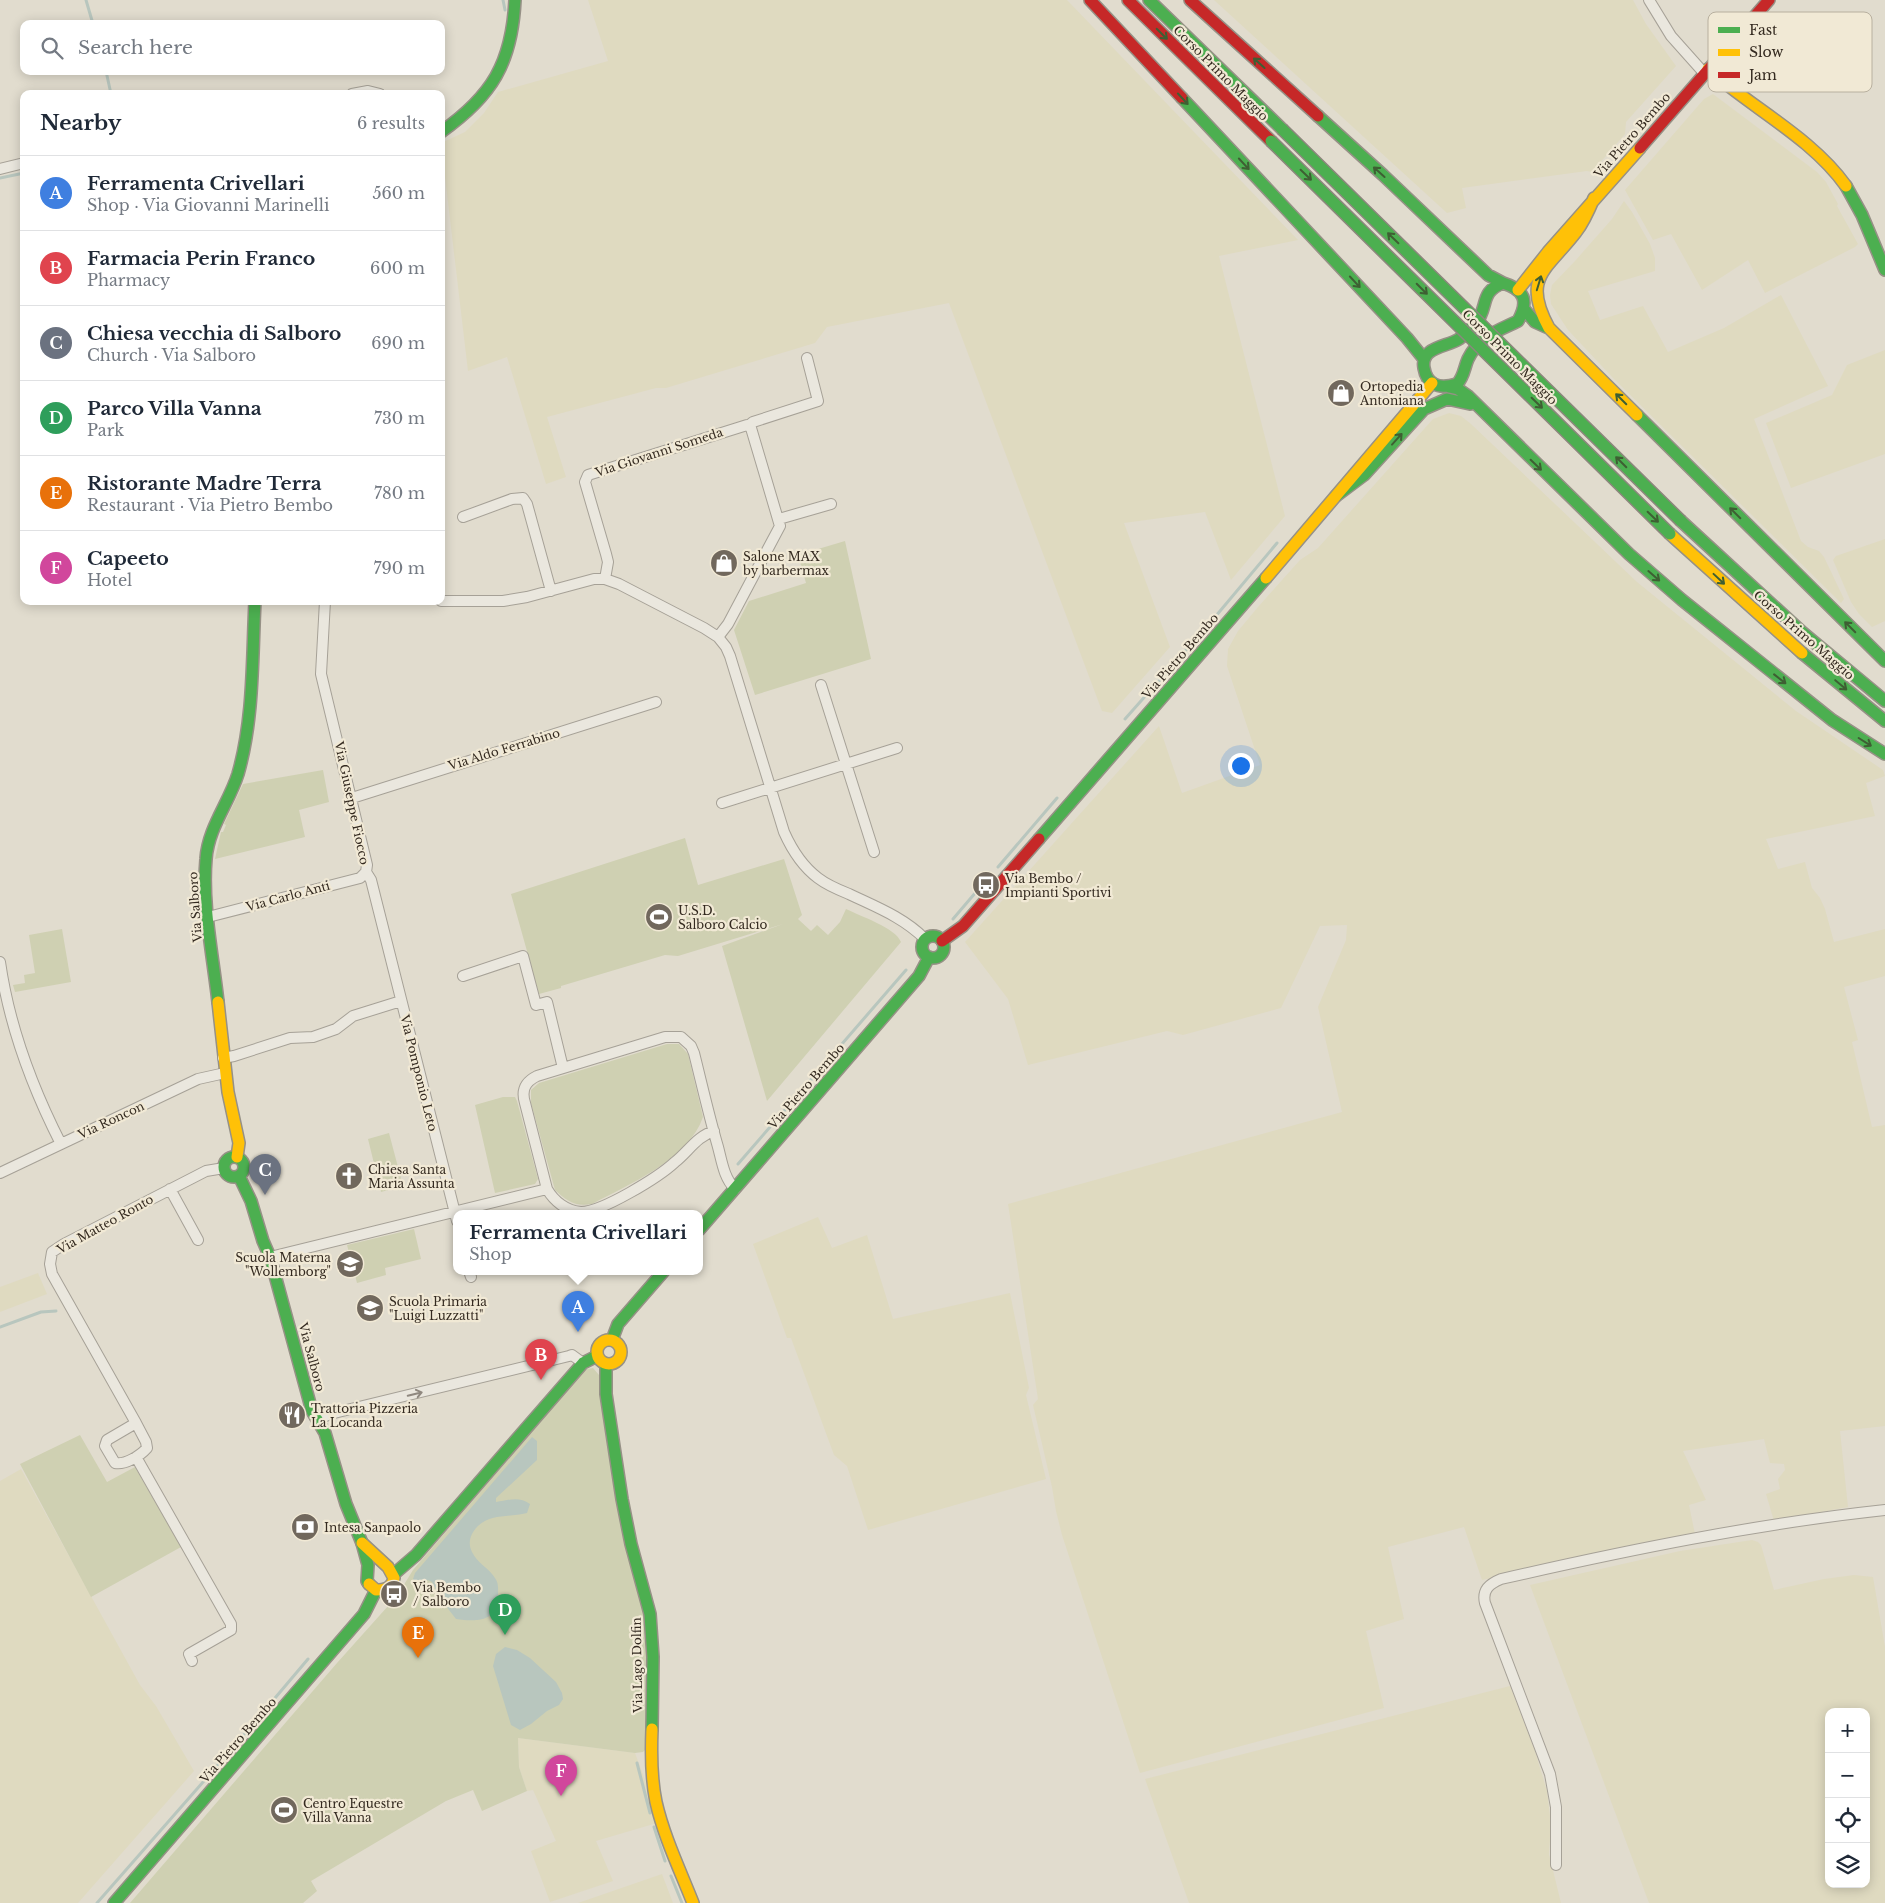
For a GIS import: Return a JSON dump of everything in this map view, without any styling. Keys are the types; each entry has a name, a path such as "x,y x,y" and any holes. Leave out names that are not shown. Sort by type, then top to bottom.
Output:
{"main road":[{"path":"445,129 474,107 497,77 504,64 512,37 516,14 515,0"},
{"path":"1090,0 1407,338 1424,359 1424,372 1432,383 1436,386 1457,388 1469,396 1476,406 1629,554 1682,600 1832,720 1885,754"},
{"name":"Corso Primo Maggio","path":"1128,0 1670,534 1794,646 1885,721"},
{"name":"Corso Primo Maggio","path":"1149,0 1681,521 1803,632 1885,700"},
{"path":"1190,0 1382,174 1488,274 1518,290 1524,297 1524,309 1518,321 1492,332 1472,353 1463,377 1458,383 1449,386"},
{"name":"Via Pietro Bembo","path":"1758,12 1769,0"},
{"name":"Via Pietro Bembo","path":"1518,290 1594,198 1708,69"},
{"path":"1734,92 1811,148 1830,166 1848,190 1885,270"},
{"path":"1594,198 1578,231 1549,263 1540,277 1536,295 1538,309 1549,328 1885,662"},
{"path":"1424,359 1434,347 1454,343 1461,338 1478,320 1487,293 1496,285 1503,283"},
{"path":"1524,309 1535,322 1549,328"},
{"name":"Via Pietro Bembo","path":"703,1225 919,976 929,957 933,958 940,955 944,948 942,941 963,926 1432,383"},
{"path":"1336,496 1364,475 1424,409 1447,399 1463,401 1476,406"},
{"name":"Via Salboro","path":"255,605 248,732 237,776 212,830 206,857 205,886 223,1058 239,1143 237,1157 242,1160 245,1166 244,1172 240,1176 252,1201 263,1241 270,1256 310,1405 325,1433 346,1504 362,1543 368,1572"},
{"path":"929,957 921,946 924,939 934,936 942,941"},
{"path":"237,1157 227,1159 224,1168 230,1176 240,1176"},
{"path":"612,1340 618,1324 661,1275"},
{"path":"394,1574 416,1555 583,1364 602,1360 617,1362 621,1355 619,1344 612,1340 601,1342 597,1348 602,1360"},
{"name":"Via Lago Dolfin","path":"602,1360 620,1490 650,1614 652,1639 651,1741 654,1790 660,1816 693,1903"},
{"name":"Via Salboro","path":"362,1543 386,1565"},
{"path":"376,1564 386,1565 391,1568 394,1574 390,1588 385,1590 372,1588 368,1581 368,1572 376,1564"},
{"name":"Via Pietro Bembo","path":"114,1903 364,1614 376,1590"}],"street":[{"path":"1649,0 1671,36 1706,71"},
{"path":"0,169 20,164"},
{"name":"Via Giovanni Someda","path":"605,579 608,562 585,482 588,475 743,425 748,426 752,422 818,401 807,358"},
{"path":"718,637 728,624 780,526 752,430 748,426"},
{"path":"463,517 512,499 523,498 527,504 551,591"},
{"path":"779,519 831,504"},
{"path":"445,600 503,600 551,591 594,579 605,579 628,588 718,637 730,656 784,832 791,848 804,865 819,879 902,920 924,939"},
{"name":"Via Giuseppe Fiocco","path":"325,605 321,674 352,798 367,865 366,872 371,880 401,1001"},
{"path":"822,685 874,852"},
{"name":"Via Aldo Ferrabino","path":"352,798 656,702"},
{"path":"722,803 897,748"},
{"name":"Via Carlo Anti","path":"208,917 360,878 366,872"},
{"path":"463,976 523,956 536,1005 547,1002 563,1068"},
{"path":"0,962 4,992 12,1020 42,1108 61,1144"},
{"name":"Via Pomponio Leto","path":"223,1058 290,1038 314,1037 336,1029 352,1016 401,1001 454,1210"},
{"path":"569,1210 551,1197 547,1189 524,1103 523,1091 530,1080 665,1037 681,1037 691,1046 726,1176 735,1189"},
{"name":"Via Roncon","path":"0,1173 198,1078 225,1073"},
{"path":"593,1210 649,1181 671,1166 702,1136 714,1131"},
{"name":"Via Matteo Ronto","path":"136,1457 147,1448 146,1442 52,1274 50,1264 52,1252 206,1171 224,1168"},
{"path":"170,1189 198,1240"},
{"path":"458,1210 547,1189"},
{"path":"270,1256 453,1211"},
{"path":"317,1420 330,1414 568,1356 572,1356 583,1364"},
{"path":"136,1422 108,1440 105,1446 115,1463 121,1464 136,1457 231,1624 231,1630 189,1654 192,1660"},
{"path":"1556,1865 1556,1807 1550,1774 1485,1604 1484,1596 1488,1586 1501,1579 1605,1555 1825,1516 1885,1510"}],"shaded area":[{"path":"588,0 1067,0 1298,240 1219,256 1285,516 1231,580 1205,512 1124,523 1170,647 1112,713 1102,711 949,303 827,327 815,343 666,388 656,388 547,417 566,477 546,484 507,357 468,371 445,177 445,141 465,132 484,113 498,92 608,61"},
{"path":"1214,0 1633,0 1646,24 1676,66 1626,122 1625,134 1592,172 1587,171 1462,188 1466,208 1447,213"},
{"path":"1713,94 1817,172 1826,182 1838,204 1837,206 1858,244 1855,247 1765,293 1748,260 1702,290 1671,234 1653,240 1625,190 1704,99"},
{"path":"1624,201 1650,244 1655,258 1655,271 1588,291 1600,320 1643,306 1668,352 1724,328 1781,295 1828,386 1754,419 1801,541 1808,547 1819,551 1824,557 1844,599 1841,603 1613,378 1568,330 1551,304 1552,285 1612,219"},
{"path":"1885,350 1885,454 1791,488 1766,423 1832,395 1847,365"},
{"path":"1449,413 1461,416 1471,424 1637,582 1796,711 1883,770 1885,776 1866,783 1875,816 1766,839 1778,869 1805,862 1812,888 1820,898 1825,909 1834,942 1885,929 1885,976 1844,987 1858,1040 1852,1042 1872,1127 1885,1125 1885,1426 1840,1431 1848,1507 1774,1521 1766,1494 1780,1489 1778,1479 1785,1470 1784,1464 1770,1463 1764,1439 1683,1451 1706,1500 1689,1505 1695,1534 1482,1580 1464,1527 1388,1547 1404,1619 1366,1631 1384,1708 1140,1773 1062,1535 1056,1511 1033,1405 1038,1399 1008,1204 1342,1112 1318,1007 1346,940 1347,925 1320,926 1281,1008 1183,1035 1167,1031 1028,1065 1008,999 965,942 1159,726 1182,793 1260,765 1227,666 1228,649 1238,631 1300,560 1318,548 1433,419"},
{"path":"1885,539 1885,621 1872,627 1859,614 1851,602 1833,560 1836,556"},
{"path":"818,1217 832,1248 867,1235 893,1319 1010,1293 1029,1388 1026,1395 1046,1479 868,1530 847,1466 834,1455 791,1338 787,1338 753,1244"},
{"path":"38,1273 47,1294 0,1312 0,1287"},
{"path":"532,1437 537,1441 537,1460 496,1498 496,1502 514,1499 522,1500 530,1504 527,1513 489,1519 477,1527 470,1538 470,1548 474,1556 492,1574 497,1582 497,1605 490,1616 478,1620 456,1619 442,1601 432,1582 428,1580 416,1584 413,1579 415,1573"},
{"path":"21,1469 140,1685 156,1706 194,1771 78,1903 0,1903 0,1481"},
{"path":"1752,1540 1761,1545 1774,1590 1824,1579 1854,1575 1873,1577 1885,1647 1885,1903 1649,1903 1530,1585 1680,1551"},
{"path":"505,1647 517,1650 530,1658 556,1682 562,1693 563,1699 559,1705 520,1730 511,1725 493,1666 496,1654"},
{"path":"1510,1686 1534,1748 1547,1791 1551,1824 1549,1854 1561,1903 1189,1903 1145,1779"},
{"path":"518,1738 635,1753 648,1788 657,1823 596,1841 613,1881 550,1902 531,1851 556,1841 533,1790 527,1791 519,1767"},
{"path":"662,1874 673,1903 578,1903"}],"green space":[{"path":"845,541 871,659 755,695 734,630 749,601 806,583 798,555"},
{"path":"323,770 329,802 299,810 305,837 215,859 221,832 223,832 226,825 224,824 243,784"},
{"path":"685,838 698,885 784,859 802,915 798,919 811,931 817,925 828,935 840,922 846,909 885,927 898,937 901,942 767,1101 722,946 783,924 678,956 665,955 539,994 511,894"},
{"path":"62,929 71,982 15,992 13,985 25,983 24,975 35,973 29,935"},
{"path":"667,1044 679,1044 688,1054 703,1117 696,1132 685,1146 671,1158 623,1188 592,1204 581,1205 567,1200 555,1190 531,1103 531,1090 539,1083"},
{"path":"503,1097 515,1097 517,1101 538,1179 535,1184 495,1193 475,1105"},
{"path":"389,1133 403,1186 381,1192 368,1139"},
{"path":"414,1229 421,1259 385,1268 386,1275 357,1283 347,1245"},
{"path":"593,1368 599,1375 646,1614 647,1748 643,1752 635,1753 518,1738 519,1767 527,1791 482,1811 473,1790 446,1801 311,1881 317,1891 303,1903 130,1903 397,1596 413,1570 582,1373 587,1369"},
{"path":"80,1435 107,1482 135,1467 181,1547 91,1597 20,1464"}],"waterway":[{"path":"86,0 92,20"},
{"path":"503,0 505,10"},
{"path":"107,75 110,90"},
{"path":"0,178 20,174"},
{"path":"1210,623 1277,543"},
{"path":"1154,687 1195,640"},
{"path":"1125,719 1148,693"},
{"path":"998,867 1057,798"},
{"path":"953,919 976,892"},
{"path":"738,1164 906,970"},
{"path":"0,1327 41,1312 56,1311"},
{"path":"97,1903 308,1659"},
{"path":"637,1763 650,1813"},
{"path":"654,1827 665,1861"},
{"path":"671,1876 682,1903"}],"traffic: fast":[{"path":"445,129 474,105 496,76 504,60 509,42 515,0"},
{"path":"1149,0 1282,129"},
{"path":"1182,98 1407,338 1424,359"},
{"path":"1318,116 1488,275 1503,283"},
{"path":"1282,129 1681,521"},
{"path":"1271,141 1670,534"},
{"path":"1846,186 1862,215 1885,270"},
{"path":"1503,283 1516,289 1523,297 1523,308 1518,321 1496,331 1472,351 1463,375 1457,384 1443,386 1432,383 1424,370 1426,356 1430,352 1454,342 1466,333 1480,317 1487,295 1495,287 1503,283"},
{"path":"1524,309 1535,322 1546,327"},
{"path":"1449,387 1458,389 1468,396 1629,554 1682,600 1832,720 1885,754"},
{"path":"1336,496 1364,475 1424,409 1447,399 1470,404"},
{"path":"1637,415 1885,661"},
{"path":"1681,521 1803,633 1885,701"},
{"path":"1039,839 1266,578"},
{"path":"218,1002 205,894 206,859 211,837 234,785 243,753 250,710 255,605"},
{"path":"1802,653 1885,721"},
{"path":"933,936 941,939 944,947 941,955 933,958 925,955 922,947 925,939 933,936"},
{"path":"703,1225 919,976 929,957"},
{"path":"230,1157 238,1157 244,1163 244,1167 244,1171 238,1177 230,1177 224,1171 224,1163 230,1157"},
{"path":"239,1176 251,1201 270,1257 312,1411 325,1433 346,1504 362,1543 368,1565 367,1581 369,1584"},
{"path":"612,1340 618,1324 661,1275"},
{"path":"394,1574 416,1555 583,1363 597,1356"},
{"path":"606,1364 606,1394 622,1499 631,1544 650,1614 653,1657 652,1729"},
{"path":"114,1903 364,1614 376,1590"}],"traffic: slow":[{"path":"1737,92 1799,138 1832,169 1846,186"},
{"path":"1518,290 1548,252 1640,148"},
{"path":"1594,198 1579,228 1541,275 1537,297 1549,328 1637,415"},
{"path":"1266,578 1432,383"},
{"path":"1670,534 1802,653"},
{"path":"218,1002 228,1092 239,1143 237,1157"},
{"path":"609,1340 618,1343 621,1352 618,1361 609,1364 600,1361 597,1352 600,1343 609,1340"},
{"path":"362,1543 388,1567 394,1578 390,1586 382,1590 376,1590 369,1584"},
{"path":"652,1729 653,1784 659,1815 693,1903"}],"traffic: jam":[{"path":"1090,0 1182,98"},
{"path":"1128,0 1271,141"},
{"path":"1190,0 1318,116"},
{"path":"1759,12 1769,0"},
{"path":"1640,148 1708,70"},
{"path":"942,941 963,926 1039,839"}],"place":[{"name":"Ortopedia Antoniana","path":"1341,393"},
{"name":"Salone MAX by barbermax","path":"724,563"},
{"name":"Via Bembo / Impianti Sportivi","path":"986,885"},
{"name":"U.S.D. Salboro Calcio","path":"659,917"},
{"name":"Chiesa Santa Maria Assunta","path":"349,1176"},
{"name":"Chiesa vecchia di Salboro","path":"265,1195"},
{"name":"Scuola Materna \"Wollemborg\"","path":"350,1264"},
{"name":"Scuola Primaria \"Luigi Luzzatti\"","path":"370,1308"},
{"name":"Ferramenta Crivellari","path":"578,1332"},
{"name":"Farmacia Perin Franco","path":"541,1380"},
{"name":"Trattoria Pizzeria La Locanda","path":"292,1415"},
{"name":"Intesa Sanpaolo","path":"305,1527"},
{"name":"Via Bembo / Salboro","path":"394,1594"},
{"name":"Parco Villa Vanna","path":"505,1635"},
{"name":"Ristorante Madre Terra","path":"418,1658"},
{"name":"Capeeto","path":"561,1796"},
{"name":"Centro Equestre Villa Vanna","path":"284,1810"}]}
